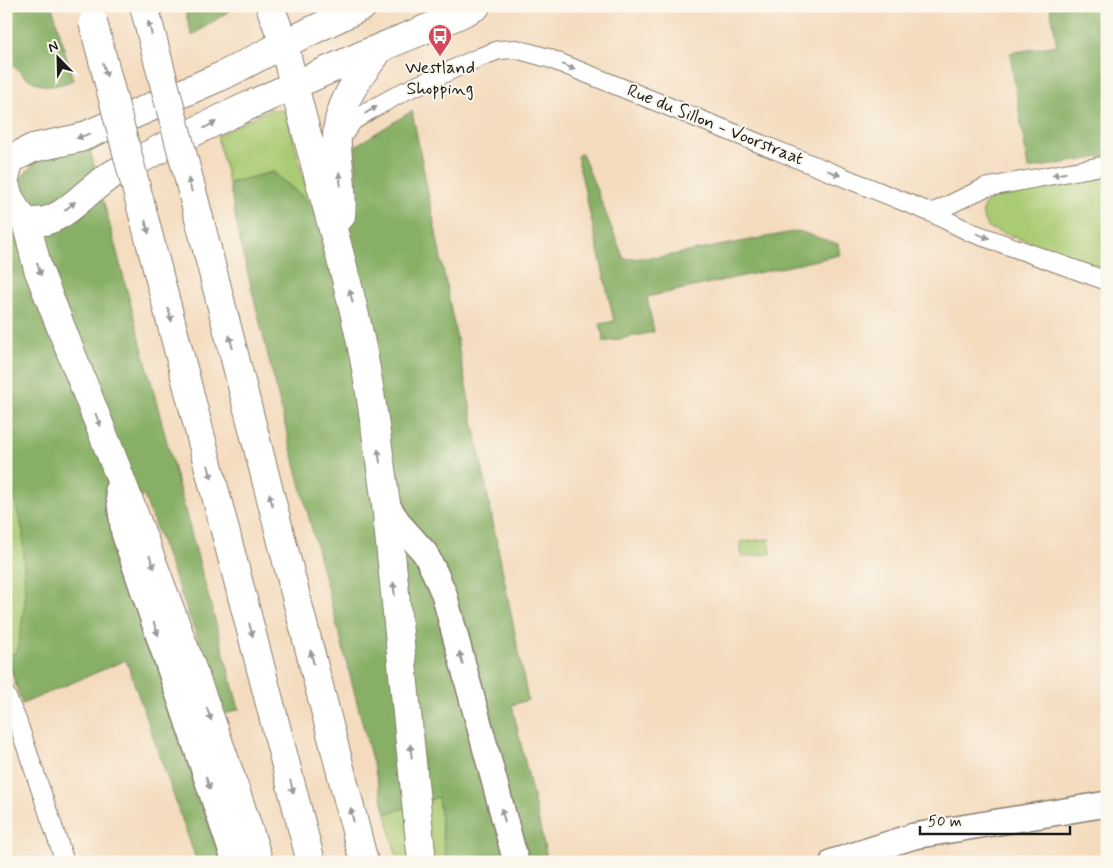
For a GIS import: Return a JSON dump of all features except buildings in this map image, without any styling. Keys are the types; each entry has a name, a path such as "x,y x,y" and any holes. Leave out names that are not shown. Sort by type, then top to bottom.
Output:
{"main road":[{"path":"144,6 364,862"},
{"path":"270,6 284,44 293,85 338,245 357,322 367,375 386,504 422,862"},
{"path":"7,162 33,148 80,138 224,75 364,6"},
{"path":"26,222 44,221 63,213 111,175 293,85 381,47 414,35 476,6"},
{"path":"91,14 311,862"},
{"path":"338,245 342,204 336,143 340,111 352,85 381,47"},
{"path":"6,187 16,210 26,222 38,269 187,652 232,779 258,862"},
{"path":"116,467 124,533 235,862"},
{"path":"386,504 400,524 425,553 444,594 516,862"},
{"path":"833,862 914,836 1107,804"}],"street":[{"name":"Rue du Sillon - Voorstraat","path":"336,143 353,121 390,99 480,57 499,50 516,49 548,58 932,213 970,232 1107,281"},
{"path":"932,213 984,188 1107,166"},
{"path":"6,694 17,720 65,862"}],"green space":[{"path":"6,6 52,6 73,80 52,86 36,83 22,74 6,59"},
{"path":"184,6 236,6 192,36"},
{"path":"1050,6 1107,6 1107,156 1028,169 1010,53 1057,45"},
{"path":"269,109 286,111 310,203 273,172 229,183 217,136"},
{"path":"412,111 528,700 512,705 548,862 446,862 438,797 386,814 287,433 241,246 229,183 273,172 311,204 357,191 355,146"},
{"path":"89,146 239,709 226,714 144,496 106,510 224,862 197,862 126,660 22,704 7,658 18,650 25,602 23,531 6,470 6,195 38,159"},
{"path":"582,153 624,259 661,257 798,231 838,244 840,255 647,297 654,332 604,342 600,324 614,321 577,156"},
{"path":"1107,176 1107,269 989,228 984,220 983,208 992,198"},
{"path":"6,470 23,531 25,602 18,650 7,658"},
{"path":"769,539 771,554 742,557 740,542"},
{"path":"438,797 446,862 398,862 386,814"}],"place":[{"name":"Westland Shopping","path":"440,57"}]}
